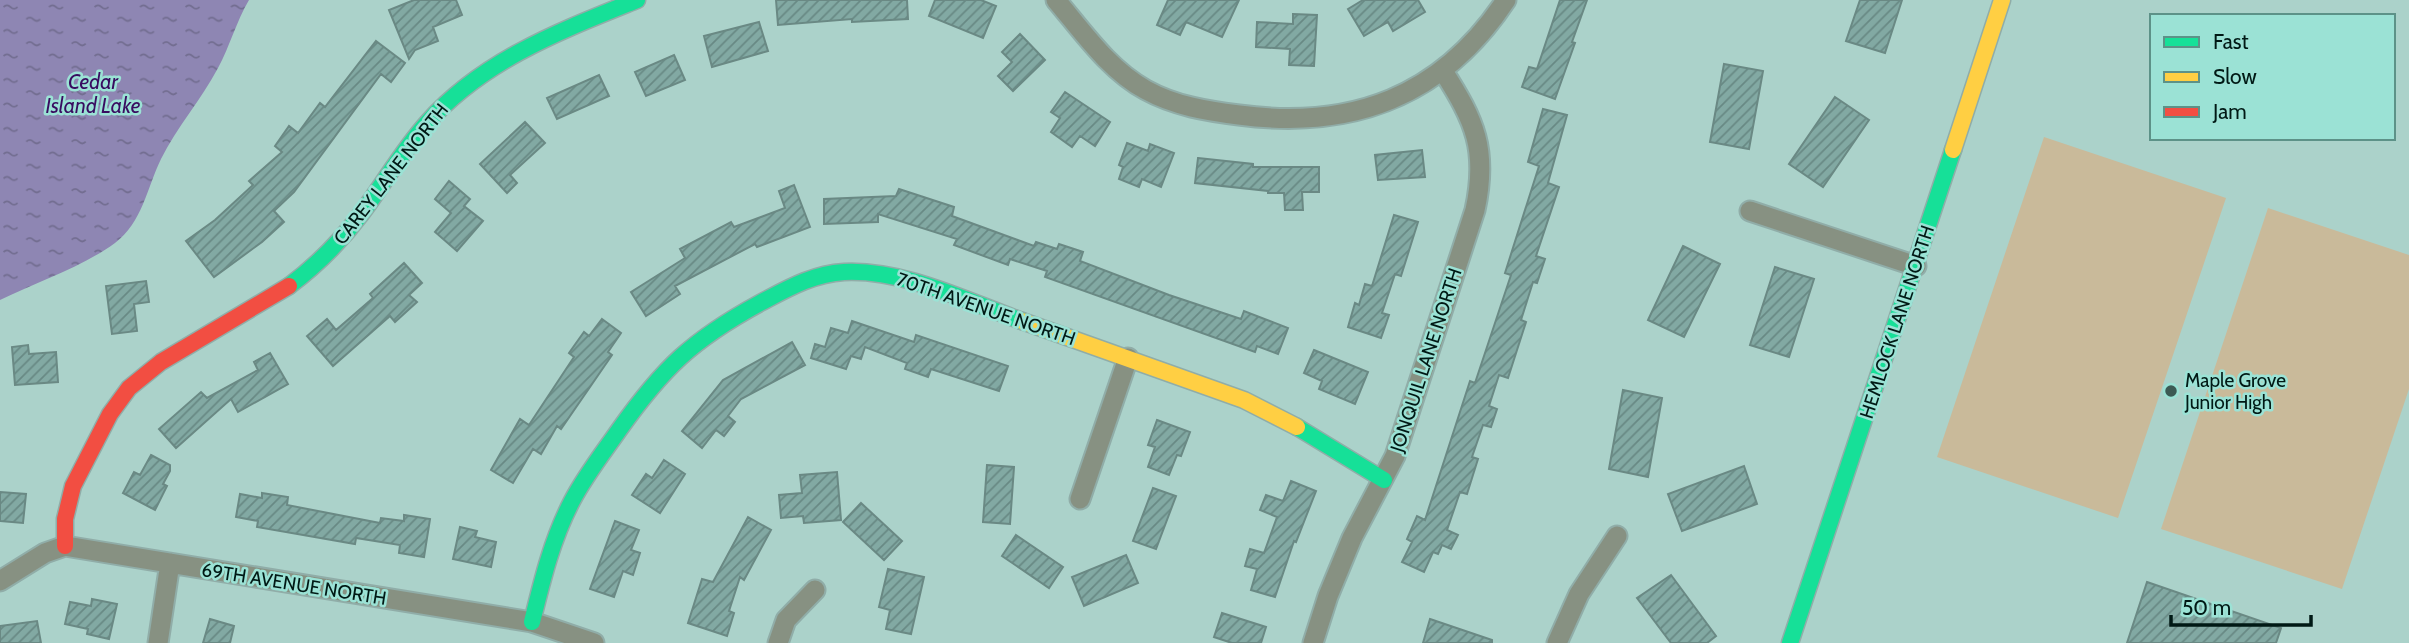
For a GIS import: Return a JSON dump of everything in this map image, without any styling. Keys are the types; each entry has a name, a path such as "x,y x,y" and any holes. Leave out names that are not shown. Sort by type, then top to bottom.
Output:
{"street":[{"name":"CAREY LANE NORTH","path":"65,547 65,505 72,485 118,402 135,382 156,365 281,290 317,264 345,236 371,203 426,123 461,89 500,60 551,35 637,0"},
{"path":"1056,0 1116,69 1146,90 1180,104 1214,112 1304,120 1343,115 1401,96 1443,71 1492,22 1506,0"},
{"name":"HEMLOCK LANE NORTH","path":"1790,643 2002,0"},
{"name":"JONQUIL LANE NORTH","path":"1312,643 1352,538 1384,480 1407,422 1475,210 1481,182 1481,153 1473,125 1460,97 1443,71"},
{"path":"1750,211 1916,267"},
{"name":"70TH AVENUE NORTH","path":"533,622 551,551 567,510 587,475 670,364 699,339 732,318 818,276 876,272 911,281 1128,358 1270,412 1384,480"},
{"path":"1080,499 1128,358"},
{"path":"1557,643 1579,594 1617,536"},
{"name":"69TH AVENUE NORTH","path":"65,547 533,622 594,643"},
{"path":"0,581 45,553 65,547"},
{"path":"158,643 170,563"},
{"path":"778,643 786,620 815,590"}],"shaded area":[{"path":"2044,137 2226,198 2118,518 1937,457"},
{"path":"2268,208 2409,255 2409,389 2342,589 2161,529"}],"water":[{"name":"Cedar Island Lake","path":"0,0 249,0 218,68 167,147 132,226 115,243 88,260 0,300"}],"building":[{"path":"414,0 456,0 462,15 433,27 438,41 415,50 409,59 389,10"},
{"path":"776,0 907,0 908,19 852,22 852,19 778,25"},
{"path":"935,0 981,0 996,6 983,38 929,16"},
{"path":"1168,0 1239,0 1222,37 1186,22 1180,35 1157,25"},
{"path":"1363,0 1418,0 1425,12 1393,31 1388,22 1364,36 1348,9"},
{"path":"1560,0 1587,0 1555,99 1522,87 1529,67 1537,69"},
{"path":"1860,0 1902,0 1885,53 1846,41"},
{"path":"1293,14 1317,15 1314,66 1289,65 1290,49 1256,47 1257,22 1293,24"},
{"path":"759,22 768,51 712,67 704,36"},
{"path":"1020,34 1045,60 1013,91 998,76 1012,62 1002,52"},
{"path":"376,41 405,63 391,82 381,74 294,192 274,211 284,222 262,242 214,277 186,241 215,220 253,185 249,181 282,152 275,146 289,126 298,133 320,103 325,107"},
{"path":"674,55 685,80 646,96 635,72"},
{"path":"1724,64 1763,71 1749,149 1710,142"},
{"path":"599,75 609,96 557,119 547,98"},
{"path":"1065,92 1110,122 1095,146 1080,136 1072,147 1051,132 1060,118 1051,112"},
{"path":"1835,97 1869,120 1823,187 1789,164"},
{"path":"1543,109 1567,115 1548,183 1559,187 1536,256 1545,259 1537,283 1533,282 1521,320 1526,322 1508,378 1499,375 1489,406 1497,409 1491,427 1483,425 1472,457 1478,459 1467,494 1460,492 1447,530 1458,535 1451,549 1442,545 1438,554 1433,552 1424,572 1402,562 1412,542 1407,539 1417,516 1425,520 1470,381 1475,383 1511,275 1505,273 1539,166 1528,162"},
{"path":"525,122 545,143 510,175 517,183 507,193 480,164"},
{"path":"1127,143 1148,151 1150,144 1174,153 1161,187 1142,179 1139,187 1119,179 1123,167 1119,165"},
{"path":"1422,150 1425,177 1378,180 1375,155"},
{"path":"1198,158 1253,164 1253,167 1319,167 1319,192 1302,192 1303,210 1285,210 1284,193 1195,183"},
{"path":"449,181 470,199 464,206 483,221 457,251 435,232 451,213 435,199"},
{"path":"794,185 810,227 757,247 755,244 675,286 680,294 646,316 631,292 685,258 680,249 731,222 734,227 785,208 779,191"},
{"path":"899,189 954,207 952,216 1034,246 1036,242 1057,249 1059,244 1083,252 1080,261 1169,295 1241,319 1244,311 1288,328 1278,354 1257,346 1255,352 1045,277 1047,271 1010,259 1008,265 954,245 957,239 878,214 878,222 824,224 824,199 896,196"},
{"path":"1394,215 1418,222 1401,276 1395,274 1382,313 1389,315 1381,338 1348,327 1355,303 1359,305 1365,284 1372,286"},
{"path":"1683,246 1720,264 1684,337 1648,320"},
{"path":"404,263 422,283 409,295 417,302 395,322 390,316 333,366 307,336 327,319 336,330 373,298 370,294"},
{"path":"1775,267 1814,279 1789,357 1750,345"},
{"path":"146,281 149,302 134,304 137,331 112,334 106,286"},
{"path":"602,319 621,333 608,352 612,355 561,429 557,426 541,454 533,449 513,483 491,470 520,419 529,425 574,357 569,353 584,332 589,336"},
{"path":"852,321 914,342 916,335 1008,366 999,391 931,369 928,377 905,369 907,363 865,347 861,359 851,356 846,369 811,358 815,344 825,347 831,328 848,333"},
{"path":"792,342 805,365 741,399 728,416 735,422 724,436 716,430 702,448 682,431 723,380"},
{"path":"28,345 29,354 56,352 58,382 15,385 12,347"},
{"path":"1314,350 1368,372 1355,404 1319,389 1322,381 1304,373"},
{"path":"270,353 288,384 238,412 231,399 176,448 159,429 201,392 207,398 258,370 254,362"},
{"path":"1623,390 1662,398 1648,477 1609,469"},
{"path":"1157,420 1190,432 1181,456 1177,455 1169,475 1148,467 1155,447 1148,445"},
{"path":"151,455 170,465 163,484 167,486 155,510 123,493 134,472 140,475"},
{"path":"664,460 685,474 660,513 632,495 646,474 652,478"},
{"path":"987,465 1014,467 1010,524 983,522"},
{"path":"1744,466 1757,504 1682,531 1668,494"},
{"path":"837,472 841,520 804,523 803,516 781,518 779,495 802,493 800,475"},
{"path":"1291,481 1316,491 1296,542 1294,541 1275,597 1251,590 1257,569 1245,566 1250,549 1264,553 1277,517 1260,510 1266,495 1283,501"},
{"path":"1153,488 1176,496 1156,549 1133,541"},
{"path":"0,492 26,494 23,523 0,521"},
{"path":"262,493 288,497 287,505 380,523 381,518 404,521 404,515 430,519 424,557 399,553 400,545 356,538 355,544 257,527 258,521 236,517 240,494 262,498"},
{"path":"861,503 902,541 884,560 843,522"},
{"path":"748,517 771,530 744,580 740,577 729,611 734,613 727,636 688,623 702,579 713,582"},
{"path":"615,521 639,530 631,550 640,553 633,575 623,571 614,597 590,589"},
{"path":"460,527 477,531 475,537 496,542 491,567 453,559"},
{"path":"1016,535 1063,567 1049,588 1002,556"},
{"path":"1126,555 1138,583 1084,606 1072,577"},
{"path":"888,569 924,577 911,634 886,629 890,610 879,607"},
{"path":"1671,575 1716,636 1707,643 1671,643 1637,598"},
{"path":"2147,582 2281,628 2276,643 2127,643"},
{"path":"92,599 117,604 109,639 87,634 88,629 65,624 70,602 91,606"},
{"path":"1222,613 1266,627 1261,643 1232,643 1214,637"},
{"path":"210,619 234,626 230,643 203,643"},
{"path":"1430,619 1492,640 1492,643 1423,643"},
{"path":"37,621 41,643 0,643 0,626"}],"traffic: fast":[{"path":"289,286 345,234 418,134 449,101 473,82 524,50 637,0"},
{"path":"1790,643 1953,150"},
{"path":"532,622 553,545 572,501 588,474 635,408 665,372 697,343 736,317 800,283 832,273 866,272 912,281 1022,321"},
{"path":"1297,427 1384,480"}],"traffic: slow":[{"path":"1953,150 2002,0"},
{"path":"1022,321 1244,400 1297,427"}],"traffic: jam":[{"path":"65,546 65,519 73,486 110,414 129,388 161,362 289,286"}],"place":[{"name":"Maple Grove Junior High","path":"2171,391"}]}
